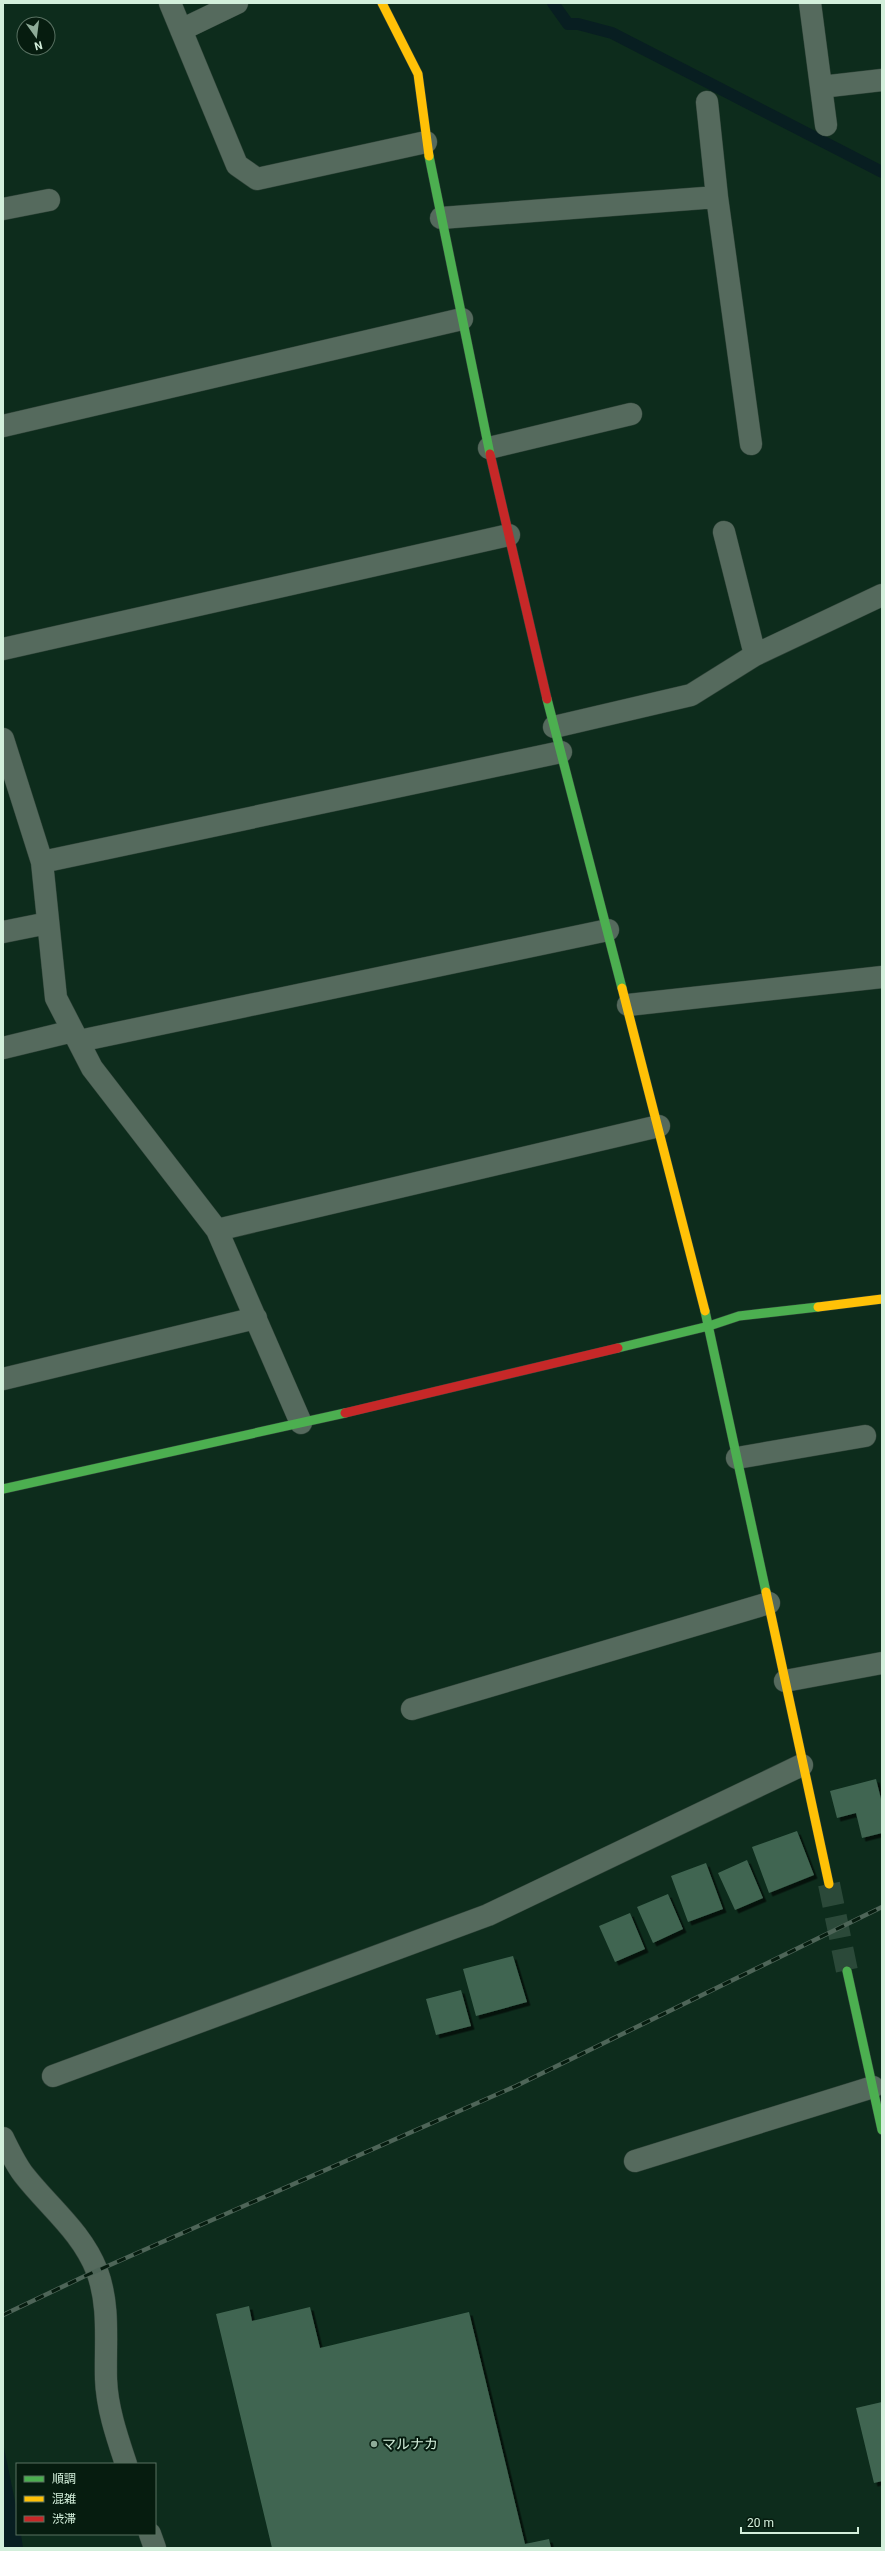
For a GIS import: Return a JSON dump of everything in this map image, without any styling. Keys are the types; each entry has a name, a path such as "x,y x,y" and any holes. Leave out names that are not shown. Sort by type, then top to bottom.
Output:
{"street":[{"path":"170,3 237,165 257,179 426,142"},
{"path":"181,30 237,3"},
{"path":"382,3 418,74 426,142 489,448 554,727 628,1005 709,1326 769,1603 802,1765 829,1884"},
{"path":"810,3 826,126"},
{"path":"821,87 882,80"},
{"path":"707,102 717,197 751,444"},
{"path":"442,218 717,197"},
{"path":"3,209 48,200"},
{"path":"3,426 462,319"},
{"path":"489,448 631,414"},
{"path":"724,532 755,655"},
{"path":"3,649 509,535"},
{"path":"554,727 691,694 755,655 882,595"},
{"path":"3,739 42,862 56,998 92,1068 217,1230 301,1423"},
{"path":"42,862 561,752"},
{"path":"3,932 48,923"},
{"path":"3,1048 76,1036 608,930"},
{"path":"628,1005 882,977"},
{"path":"217,1230 659,1126"},
{"path":"3,1489 301,1423 709,1326 740,1316 882,1299"},
{"path":"3,1379 256,1318"},
{"path":"737,1458 865,1436"},
{"path":"412,1710 769,1603"},
{"path":"785,1681 882,1662"},
{"path":"53,2076 488,1915 802,1765"},
{"path":"847,1971 882,2130"},
{"path":"636,2161 872,2087"},
{"path":"3,2138 24,2174 68,2223 88,2250 97,2271 104,2295 108,2342 106,2380 115,2430 126,2463"},
{"path":"150,2535 155,2548"}],"water":[{"path":"3,2443 16,2506 16,2535 21,2535 23,2548 3,2548"}],"building":[{"path":"876,1779 882,1803 882,1833 862,1838 856,1813 837,1818 830,1791"},
{"path":"797,1831 814,1875 769,1893 752,1847"},
{"path":"747,1860 763,1898 735,1910 718,1873"},
{"path":"706,1863 723,1909 688,1922 671,1876"},
{"path":"668,1894 683,1929 653,1943 637,1907"},
{"path":"630,1913 645,1949 615,1962 599,1926"},
{"path":"513,1956 527,2002 476,2016 463,1969"},
{"path":"461,1990 471,2026 436,2035 426,1999"},
{"name":"マルナカ","path":"249,2306 252,2321 310,2307 320,2348 469,2312 525,2544 549,2539 551,2548 272,2548 216,2314"},
{"path":"882,2402 882,2481 874,2483 856,2408"}],"waterway":[{"path":"553,3 568,24 578,24 612,33 882,172"}],"tunnel":[{"path":"829,1884 847,1971"}],"railway":[{"path":"3,2315 85,2276 516,2086 882,1907"}],"traffic: fast":[{"path":"429,156 490,454"},
{"path":"547,699 622,988"},
{"path":"618,1348 709,1326 739,1316 818,1307"},
{"path":"705,1311 766,1592"},
{"path":"3,1489 345,1413"},
{"path":"847,1971 882,2130"}],"traffic: slow":[{"path":"382,3 418,74 429,156"},
{"path":"622,988 705,1311"},
{"path":"818,1307 882,1299"},
{"path":"766,1592 829,1884"}],"traffic: jam":[{"path":"490,454 547,699"},
{"path":"345,1413 618,1348"}],"place":[{"name":"マルナカ","path":"374,2444"}]}
